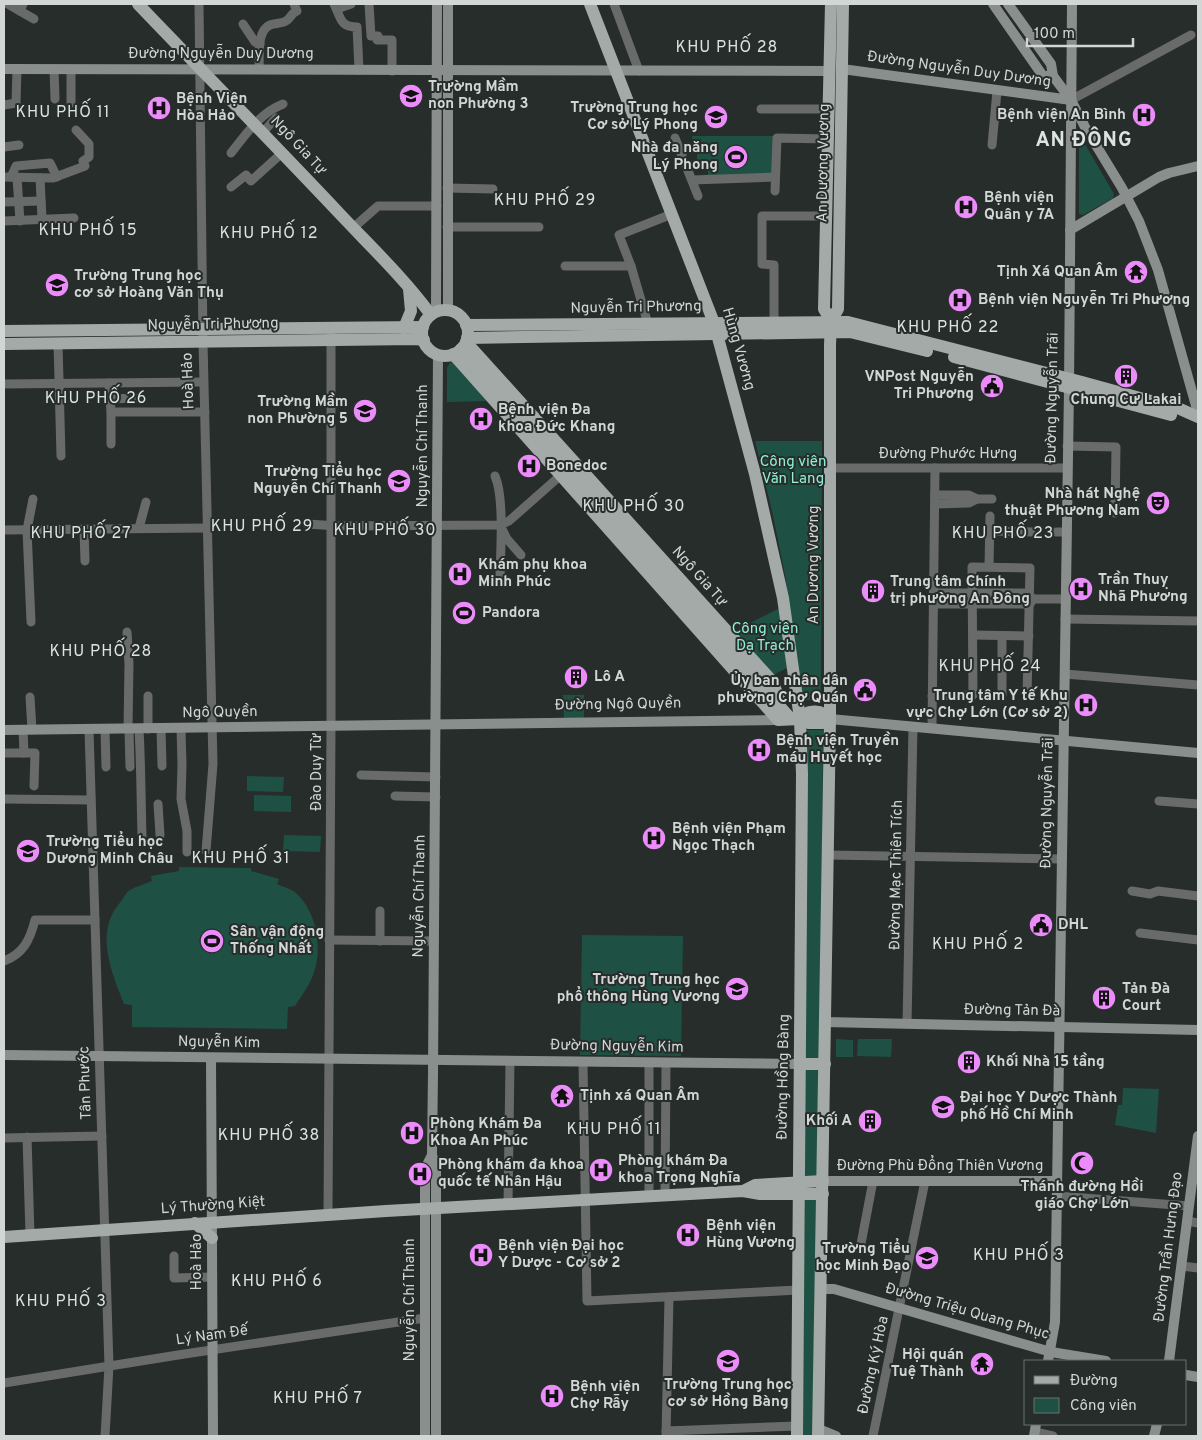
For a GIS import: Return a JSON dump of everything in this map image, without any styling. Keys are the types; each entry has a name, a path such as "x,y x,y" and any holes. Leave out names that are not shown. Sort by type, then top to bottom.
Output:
{"main road":[{"name":"Ngô Gia Tự","path":"138,4 259,128 410,289 438,312"},
{"name":"Hùng Vương","path":"590,4 716,329 765,514 783,598 793,672 790,719"},
{"name":"An Dương Vương","path":"830,4 836,70"},
{"name":"An Dương Vương","path":"830,719 831,327 838,309 835,109 836,70 843,4"},
{"name":"An Dương Vương","path":"831,327 824,309 828,139 835,109"},
{"path":"404,328 411,311 410,289"},
{"path":"463,342 438,355 429,349 424,340 423,327 438,312 459,315 463,342 572,473"},
{"name":"Nguyễn Tri Phương","path":"740,328 774,322 831,327"},
{"name":"Nguyễn Tri Phương","path":"463,342 649,330 831,327 855,323 1069,384 1184,410 1198,418"},
{"name":"Nguyễn Tri Phương","path":"4,344 58,344 203,336 331,334 423,327"},
{"name":"Nguyễn Tri Phương","path":"4,331 58,330 203,336"},
{"path":"58,330 58,344"},
{"name":"Nguyễn Tri Phương","path":"331,334 424,340"},
{"name":"Ngô Gia Tự","path":"463,342 633,548 661,565 683,604 779,696 780,706 790,719"},
{"name":"Ngô Gia Tự","path":"572,473 661,565 714,632"},
{"path":"633,548 683,604"},
{"path":"714,632 790,719"},
{"path":"767,683 793,672"},
{"name":"Đường Ngô Quyền","path":"790,719 811,712 822,712 830,719"},
{"name":"Đường Hồng Bàng","path":"790,719 802,774 797,1431"},
{"path":"797,1431 818,1432 830,719"},
{"path":"800,1064 825,1064"},
{"path":"743,1190 755,1186 823,1187"},
{"path":"743,1190 760,1194 779,1194 799,1188"},
{"name":"Lý Thường Kiệt","path":"4,1237 195,1223 743,1190"},
{"path":"779,1194 799,1212"},
{"path":"195,1223 212,1238"},
{"path":"798,1290 821,1289"}],"street":[{"path":"8,4 22,7 34,19"},
{"name":"Hoà Hảo","path":"198,4 203,382 212,764 206,851"},
{"path":"259,69 260,44 264,29 270,25 285,21 293,12 297,11 294,4"},
{"path":"351,4 335,6 342,22 349,27 357,27 359,70"},
{"path":"370,4 372,36 378,36 377,40 392,40 392,71"},
{"path":"437,4 442,71 447,226 438,312"},
{"path":"438,312 437,206 442,71 448,4"},
{"path":"614,4 639,71"},
{"path":"993,4 1043,76 1053,76"},
{"path":"1008,4 1051,64 1053,76 1071,100 1084,127 1127,196 1146,237 1158,270 1198,413"},
{"name":"Đường Nguyễn Trãi","path":"1050,1357 1055,1322 1060,1027 1065,674 1065,600 1061,532 1067,468 1069,384 1072,4"},
{"path":"243,24 255,42 260,44"},
{"path":"1071,100 1191,35"},
{"name":"Đường Nguyễn Duy Dương","path":"4,69 199,68 392,71 836,70 1071,100"},
{"path":"4,105 16,103 17,69"},
{"path":"54,69 55,99"},
{"path":"71,69 71,103"},
{"path":"992,145 997,91"},
{"path":"259,128 270,109 283,104"},
{"path":"761,109 835,109"},
{"path":"231,153 259,128 276,118"},
{"path":"11,177 53,178 85,166 83,161 89,156 88,144 76,130"},
{"path":"675,138 698,196"},
{"path":"775,191 777,138 828,139"},
{"path":"4,147 19,145"},
{"path":"231,187 246,176 251,181 282,153"},
{"path":"20,221 19,202 11,177 16,166 50,163 61,175"},
{"path":"1070,230 1169,173 1198,166"},
{"path":"692,180 775,177"},
{"path":"40,178 42,219"},
{"path":"446,188 493,189"},
{"path":"4,202 41,201"},
{"path":"353,228 378,206 437,206"},
{"path":"649,330 631,266 619,235 672,214"},
{"path":"774,322 774,264 762,264 762,216 826,216"},
{"path":"4,221 74,218"},
{"path":"447,226 539,227"},
{"path":"565,266 631,266"},
{"name":"Đào Duy Từ","path":"328,1215 331,334"},
{"path":"58,344 61,456"},
{"name":"Nguyễn Chí Thanh","path":"425,1436 430,1350 425,1318 431,1208 436,1168 432,1155 438,355"},
{"path":"4,384 203,382"},
{"path":"109,383 111,444"},
{"path":"110,399 137,398"},
{"path":"111,412 205,412"},
{"path":"1067,446 1116,447 1115,513"},
{"name":"Đường Phước Hưng","path":"830,468 1067,468"},
{"path":"932,728 935,468"},
{"path":"307,524 331,526 500,525 509,521 572,473"},
{"path":"495,476 499,488 500,582"},
{"path":"31,622 27,530 33,499"},
{"path":"935,499 969,504 977,499 992,499"},
{"path":"139,528 146,502"},
{"path":"989,567 990,516"},
{"path":"500,525 507,539 521,555"},
{"path":"4,530 206,528"},
{"path":"84,529 85,561"},
{"path":"990,531 1032,532"},
{"path":"932,696 973,695 972,567 1030,568 1031,599 1027,696"},
{"path":"934,593 1025,593 1031,599"},
{"path":"934,604 973,604 1031,599 1065,600"},
{"path":"1065,619 1198,621"},
{"path":"128,632 129,664 142,768 140,799 142,836"},
{"path":"973,636 1029,636"},
{"path":"1002,636 1002,695"},
{"path":"1065,674 1198,686"},
{"path":"130,767 136,729 148,696"},
{"path":"24,753 28,730 30,697"},
{"name":"Đường Ngô Quyền","path":"436,724 790,719"},
{"name":"Đường Ngô Quyền","path":"830,719 1198,753"},
{"name":"Ngô Quyền","path":"4,730 436,724"},
{"name":"Đường Mạc Thiên Tích","path":"907,1024 914,727"},
{"path":"161,728 162,766"},
{"path":"181,728 181,799 187,831 187,852"},
{"path":"106,729 106,767"},
{"name":"Tân Phước","path":"89,730 109,1366 105,1436"},
{"path":"4,753 35,753 34,786"},
{"path":"361,775 436,777"},
{"path":"395,796 436,797"},
{"path":"4,799 91,800"},
{"path":"1159,801 1198,804"},
{"path":"158,804 160,835"},
{"path":"828,856 1062,859"},
{"path":"1132,891 1150,894 1158,891 1198,896"},
{"path":"380,910 380,941"},
{"path":"4,961 14,956 27,944 35,920 95,920"},
{"path":"1140,933 1198,940"},
{"path":"330,940 434,941"},
{"name":"Đường Tản Đà","path":"826,1022 1198,1030"},
{"name":"Nguyễn Kim","path":"4,1055 433,1060"},
{"name":"Hoà Hảo","path":"211,1058 213,1436"},
{"name":"Đường Nguyễn Kim","path":"433,1060 800,1064"},
{"path":"508,1204 510,1061"},
{"path":"583,1062 587,1301 798,1290"},
{"path":"649,1063 649,1196"},
{"path":"665,1195 666,1063"},
{"path":"4,1138 102,1136"},
{"name":"Đường Trần Hưng Đạo","path":"1169,1360 1189,1206 1197,1160 1198,1136"},
{"path":"27,1137 30,1235"},
{"path":"860,1249 873,1181"},
{"name":"Đường Phù Đổng Thiên Vương","path":"823,1187 873,1181 1057,1181"},
{"name":"Đường Ký Hòa","path":"873,1436 926,1181"},
{"path":"1057,1196 1189,1206"},
{"path":"431,1208 436,1316 430,1350 436,1436"},
{"path":"1187,1221 1198,1223"},
{"path":"174,1256 174,1278 212,1277"},
{"path":"1182,1266 1198,1268"},
{"name":"Đường Triệu Quang Phục","path":"821,1289 834,1289 900,1308 1050,1357 1092,1360"},
{"path":"669,1297 666,1434 797,1431"},
{"path":"425,1318 436,1316"},
{"name":"Lý Nam Đế","path":"4,1383 425,1318"},
{"path":"1035,1431 1053,1436"},
{"path":"818,1432 836,1436"}],"green space":[{"name":"Nhà đa năng Lý Phong","path":"692,136 775,136 773,175 708,177 708,166 697,165 697,149 693,148"},
{"path":"1079,139 1082,139 1114,194 1113,198 1083,215 1079,214"},
{"path":"452,361 489,401 447,402 447,368"},
{"name":"Công viên Văn Lang","path":"755,441 822,441 821,700 802,700 785,575"},
{"name":"Công viên Dạ Trạch","path":"780,608 787,668 773,675 734,631"},
{"path":"563,695 584,695 584,719 564,720"},
{"path":"807,730 823,730 820,1178 804,1177"},
{"path":"247,776 284,777 283,792 247,791"},
{"path":"254,795 291,796 291,812 254,811"},
{"path":"284,835 321,836 320,852 283,851"},
{"name":"Sân vận động Thống Nhất","path":"179,867 251,868 251,871 279,879 277,884 293,891 304,901 316,929 317,960 314,974 295,1006 288,1007 287,1029 132,1027 132,1005 124,1004 108,954 107,941 111,917 128,891 152,881 151,876 179,871"},
{"path":"582,935 683,936 681,1056 580,1055"},
{"path":"836,1039 853,1040 853,1057 836,1057"},
{"path":"858,1039 892,1039 891,1057 857,1056"},
{"path":"1123,1088 1159,1089 1156,1133 1115,1125 1118,1105 1122,1105"},
{"path":"805,1199 817,1199 814,1436 801,1436"}],"tunnel":[{"path":"1033,532 1057,532"}],"place":[{"name":"Trường Mầm non Phường 3","path":"411,96"},
{"name":"Bệnh Viện Hòa Hảo","path":"159,108"},
{"name":"Bệnh viện An Bình","path":"1144,115"},
{"name":"Trường Trung học Cơ sở Lý Phong","path":"716,117"},
{"name":"Nhà đa năng Lý Phong","path":"736,157"},
{"name":"Bệnh viện Quân y 7A","path":"966,207"},
{"name":"Tịnh Xá Quan Âm","path":"1136,272"},
{"name":"Trường Trung học cơ sở Hoàng Văn Thụ","path":"57,285"},
{"name":"Bệnh viện Nguyễn Tri Phương","path":"960,300"},
{"name":"Chung Cư Lakai","path":"1126,376"},
{"name":"VNPost Nguyễn Tri Phương","path":"992,386"},
{"name":"Trường Mầm non Phường 5","path":"365,411"},
{"name":"Bệnh viện Đa khoa Đức Khang","path":"481,419"},
{"name":"Bonedoc","path":"529,466"},
{"name":"Trường Tiểu học Nguyễn Chí Thanh","path":"399,481"},
{"name":"Nhà hát Nghệ thuật Phương Nam","path":"1158,503"},
{"name":"Khám phụ khoa Minh Phúc","path":"460,574"},
{"name":"Trần Thuỵ Nhã Phương","path":"1081,589"},
{"name":"Trung tâm Chính trị phường An Đông","path":"873,591"},
{"name":"Pandora","path":"464,613"},
{"name":"Lô A","path":"576,677"},
{"name":"Ủy ban nhân dân phường Chợ Quán","path":"865,690"},
{"name":"Trung tâm Y tế Khu vực Chợ Lớn (Cơ sở 2)","path":"1086,705"},
{"name":"Bệnh viện Truyền máu Huyết học","path":"759,750"},
{"name":"Bệnh viện Phạm Ngọc Thạch","path":"654,838"},
{"name":"Trường Tiểu học Dương Minh Châu","path":"28,851"},
{"name":"DHL","path":"1041,925"},
{"name":"Sân vận động Thống Nhất","path":"212,941"},
{"name":"Trường Trung học phổ thông Hùng Vương","path":"737,989"},
{"name":"Tản Đà Court","path":"1104,998"},
{"name":"Khối Nhà 15 tầng","path":"969,1062"},
{"name":"Tịnh xá Quan Âm","path":"562,1096"},
{"name":"Đại học Y Dược Thành phố Hồ Chí Minh","path":"943,1107"},
{"name":"Khối A","path":"870,1121"},
{"name":"Phòng Khám Đa Khoa An Phúc","path":"412,1133"},
{"name":"Thánh đường Hồi giáo Chợ Lớn","path":"1082,1163"},
{"name":"Phòng khám Đa khoa Trọng Nghĩa","path":"601,1170"},
{"name":"Phòng khám đa khoa quốc tế Nhân Hậu","path":"420,1174"},
{"name":"Bệnh viện Hùng Vương","path":"688,1235"},
{"name":"Bệnh viện Đại học Y Dược - Cơ sở 2","path":"481,1255"},
{"name":"Trường Tiểu học Minh Đạo","path":"927,1258"},
{"name":"Trường Trung học cơ sở Hồng Bàng","path":"728,1361"},
{"name":"Hội quán Tuệ Thành","path":"982,1364"},
{"name":"Bệnh viện Chợ Rẫy","path":"552,1396"}],"district":[{"name":"KHU PHỐ 28","path":"727,48"},
{"name":"KHU PHỐ 11","path":"63,113"},
{"name":"AN ĐÔNG","path":"1084,141"},
{"name":"KHU PHỐ 29","path":"545,201"},
{"name":"KHU PHỐ 15","path":"88,231"},
{"name":"KHU PHỐ 12","path":"269,234"},
{"name":"KHU PHỐ 22","path":"948,328"},
{"name":"KHU PHỐ 26","path":"96,399"},
{"name":"KHU PHỐ 30","path":"634,507"},
{"name":"KHU PHỐ 29","path":"262,527"},
{"name":"KHU PHỐ 30","path":"385,531"},
{"name":"KHU PHỐ 27","path":"81,534"},
{"name":"KHU PHỐ 23","path":"1003,534"},
{"name":"KHU PHỐ 28","path":"101,652"},
{"name":"KHU PHỐ 24","path":"990,667"},
{"name":"KHU PHỐ 31","path":"241,859"},
{"name":"KHU PHỐ 2","path":"978,945"},
{"name":"KHU PHỐ 11","path":"614,1130"},
{"name":"KHU PHỐ 38","path":"269,1136"},
{"name":"KHU PHỐ 3","path":"1019,1256"},
{"name":"KHU PHỐ 6","path":"277,1282"},
{"name":"KHU PHỐ 3","path":"61,1302"},
{"name":"KHU PHỐ 7","path":"318,1399"}]}
